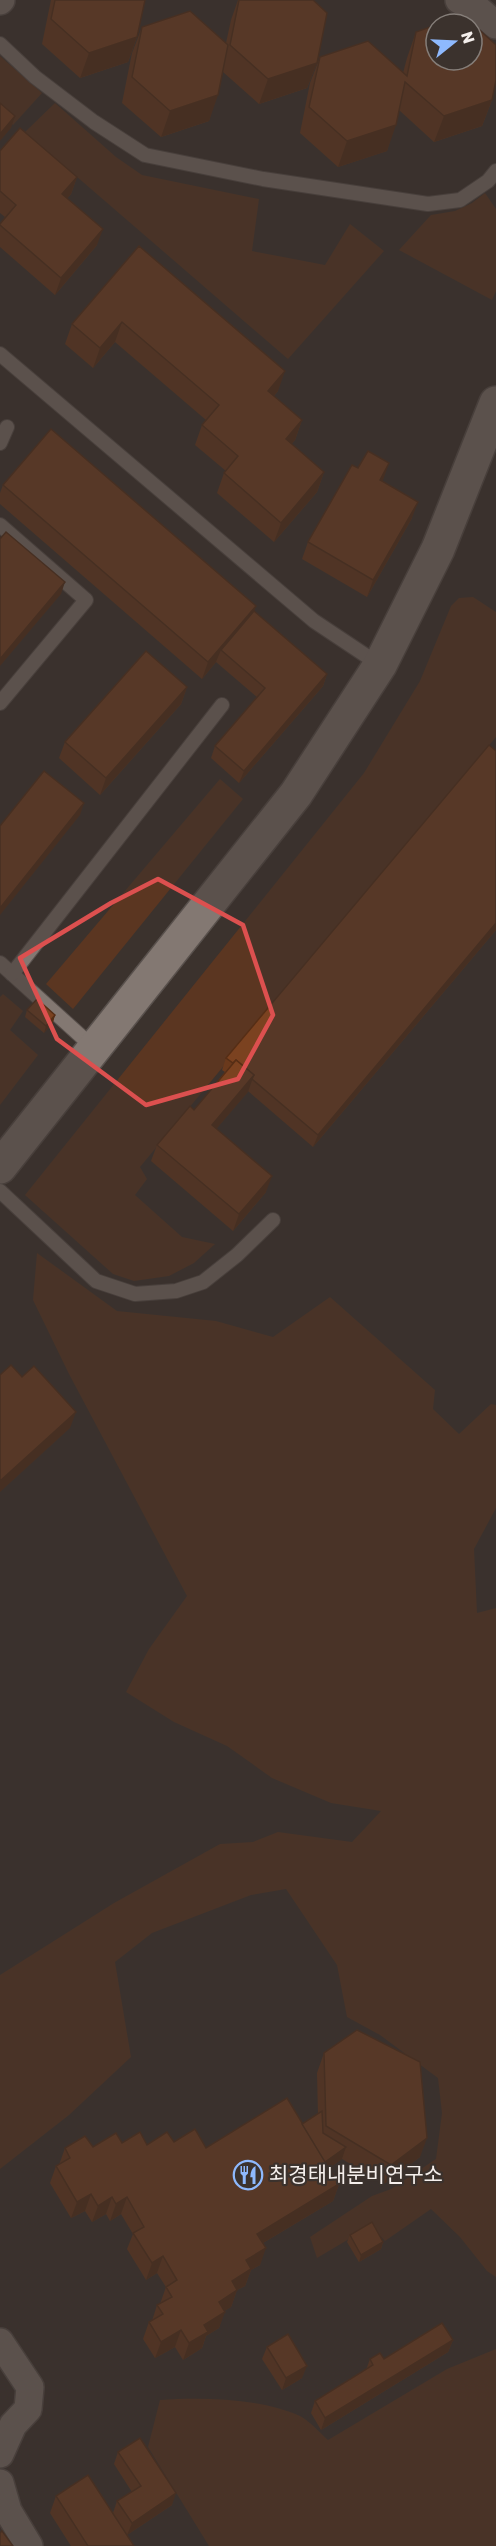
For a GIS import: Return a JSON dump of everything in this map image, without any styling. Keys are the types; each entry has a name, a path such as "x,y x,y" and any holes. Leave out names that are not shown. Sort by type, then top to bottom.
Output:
{"street":[{"path":"459,0 474,6 496,26"},
{"path":"0,1167 297,794 380,665 438,549 496,403"},
{"path":"0,2342 30,2387 28,2409 13,2425 0,2454"},
{"path":"0,2483 8,2511 29,2546"}],"lane":[{"path":"0,44 35,76 94,122 145,155 263,179 428,204 460,200 488,181 496,171"},
{"path":"0,354 314,621 380,665"},
{"path":"0,443 8,427"},
{"path":"0,525 86,600 0,703"},
{"path":"12,974 222,705"},
{"path":"0,963 94,1048"},
{"path":"0,1191 96,1281 135,1294 176,1291 203,1282 237,1255 273,1220"}],"highlighted area":[{"path":"158,879 243,925 273,1015 238,1079 146,1105 57,1039 20,958 111,903"}],"shaded area":[{"path":"0,56 42,93 13,125 0,113"},
{"path":"55,103 116,157 142,175 259,199 252,251 325,265 350,224 384,251 288,359 25,132"},
{"path":"485,193 496,209 496,291 492,300 399,250 431,215 455,211 472,203"},
{"path":"473,597 496,612 496,737 140,1167 147,1179 135,1195 182,1237 215,1244 194,1263 169,1276 134,1281 113,1274 25,1195 364,773 420,681 451,606 459,598"},
{"path":"220,779 243,799 73,1009 46,984"},
{"path":"3,994 23,1011 10,1030 38,1055 0,1105 0,997"},
{"path":"37,1253 117,1311 216,1321 273,1337 330,1297 435,1390 433,1409 459,1434 491,1404 496,1405 496,1508 474,1549 477,1613 496,1608 496,2277 487,2271 460,2237 431,2209 385,2241 371,2226 317,2258 310,2237 372,2196 391,2189 436,2159 442,2113 438,2078 380,2035 347,2017 337,1965 286,1889 251,1895 152,1933 115,1962 131,2057 69,2115 0,2169 0,1975 114,1903 220,1844 253,1842 278,1832 352,1842 381,1811 331,1803 272,1778 227,1746 174,1722 126,1692 149,1649 187,1596 69,1374 33,1300"},
{"path":"496,2349 496,2546 209,2546 148,2447 160,2400 176,2399 231,2400 268,2405 304,2418 328,2440 447,2369"}],"building":[{"path":"55,0 145,0 137,37 89,53 51,19"},
{"path":"239,0 313,0 327,13 317,63 268,79 230,45"},
{"path":"190,11 228,45 218,95 170,111 132,77 142,27"},
{"path":"424,29 424,72 484,72 484,34 496,45 496,80 492,100 444,116 405,82 396,125 347,141 309,107 320,57 368,41 407,76 416,32"},
{"path":"0,103 15,116 0,134"},
{"path":"20,128 77,177 62,194 103,229 61,278 0,225 16,205 0,191 0,151"},
{"path":"139,246 285,371 268,391 302,420 286,439 324,472 281,523 224,473 238,456 202,425 219,405 122,322 100,348 72,324"},
{"path":"51,429 256,606 208,662 3,485"},
{"path":"368,451 389,463 380,480 418,502 373,580 308,542 352,465 358,468"},
{"path":"6,532 65,582 0,659 0,539"},
{"path":"254,611 327,674 244,771 215,746 265,688 221,650"},
{"path":"146,651 187,687 106,778 65,742"},
{"path":"489,745 496,751 496,923 318,1135 252,1079 254,1075 236,1060 233,1063 226,1058"},
{"path":"44,771 84,803 0,908 0,826"},
{"path":"37,999 55,1015 46,1026 27,1010"},
{"path":"236,1060 254,1075 212,1125 272,1176 239,1214 157,1145 190,1106 194,1110"},
{"path":"11,1365 22,1377 34,1366 76,1412 0,1481 0,1375"},
{"path":"357,2030 420,2062 427,2138 391,2165 326,2126 324,2053"},
{"path":"287,2098 339,2184 257,2234 266,2248 246,2260 251,2269 232,2281 237,2290 219,2302 225,2312 204,2325 208,2332 189,2343 181,2330 161,2342 149,2322 163,2314 157,2305 172,2297 166,2287 177,2280 163,2256 152,2263 133,2233 144,2227 127,2197 116,2204 112,2197 98,2206 91,2194 77,2202 56,2166 70,2158 65,2148 85,2136 93,2147 116,2133 122,2143 140,2132 147,2145 167,2132 174,2142 195,2129 206,2148"},
{"path":"322,2111 323,2133 346,2147 325,2162 302,2124"},
{"path":"372,2222 383,2242 361,2255 350,2235"},
{"path":"442,2323 453,2340 325,2418 315,2401 373,2365 370,2359 380,2353 384,2359"},
{"path":"288,2334 307,2366 286,2378 267,2347"},
{"path":"140,2438 176,2493 132,2523 117,2501 141,2486 118,2452"},
{"path":"88,2475 134,2546 88,2546 56,2496"},
{"path":"2,2531 13,2546 0,2546"}],"place":[{"name":"최경태내분비연구소","path":"248,2175"}]}
